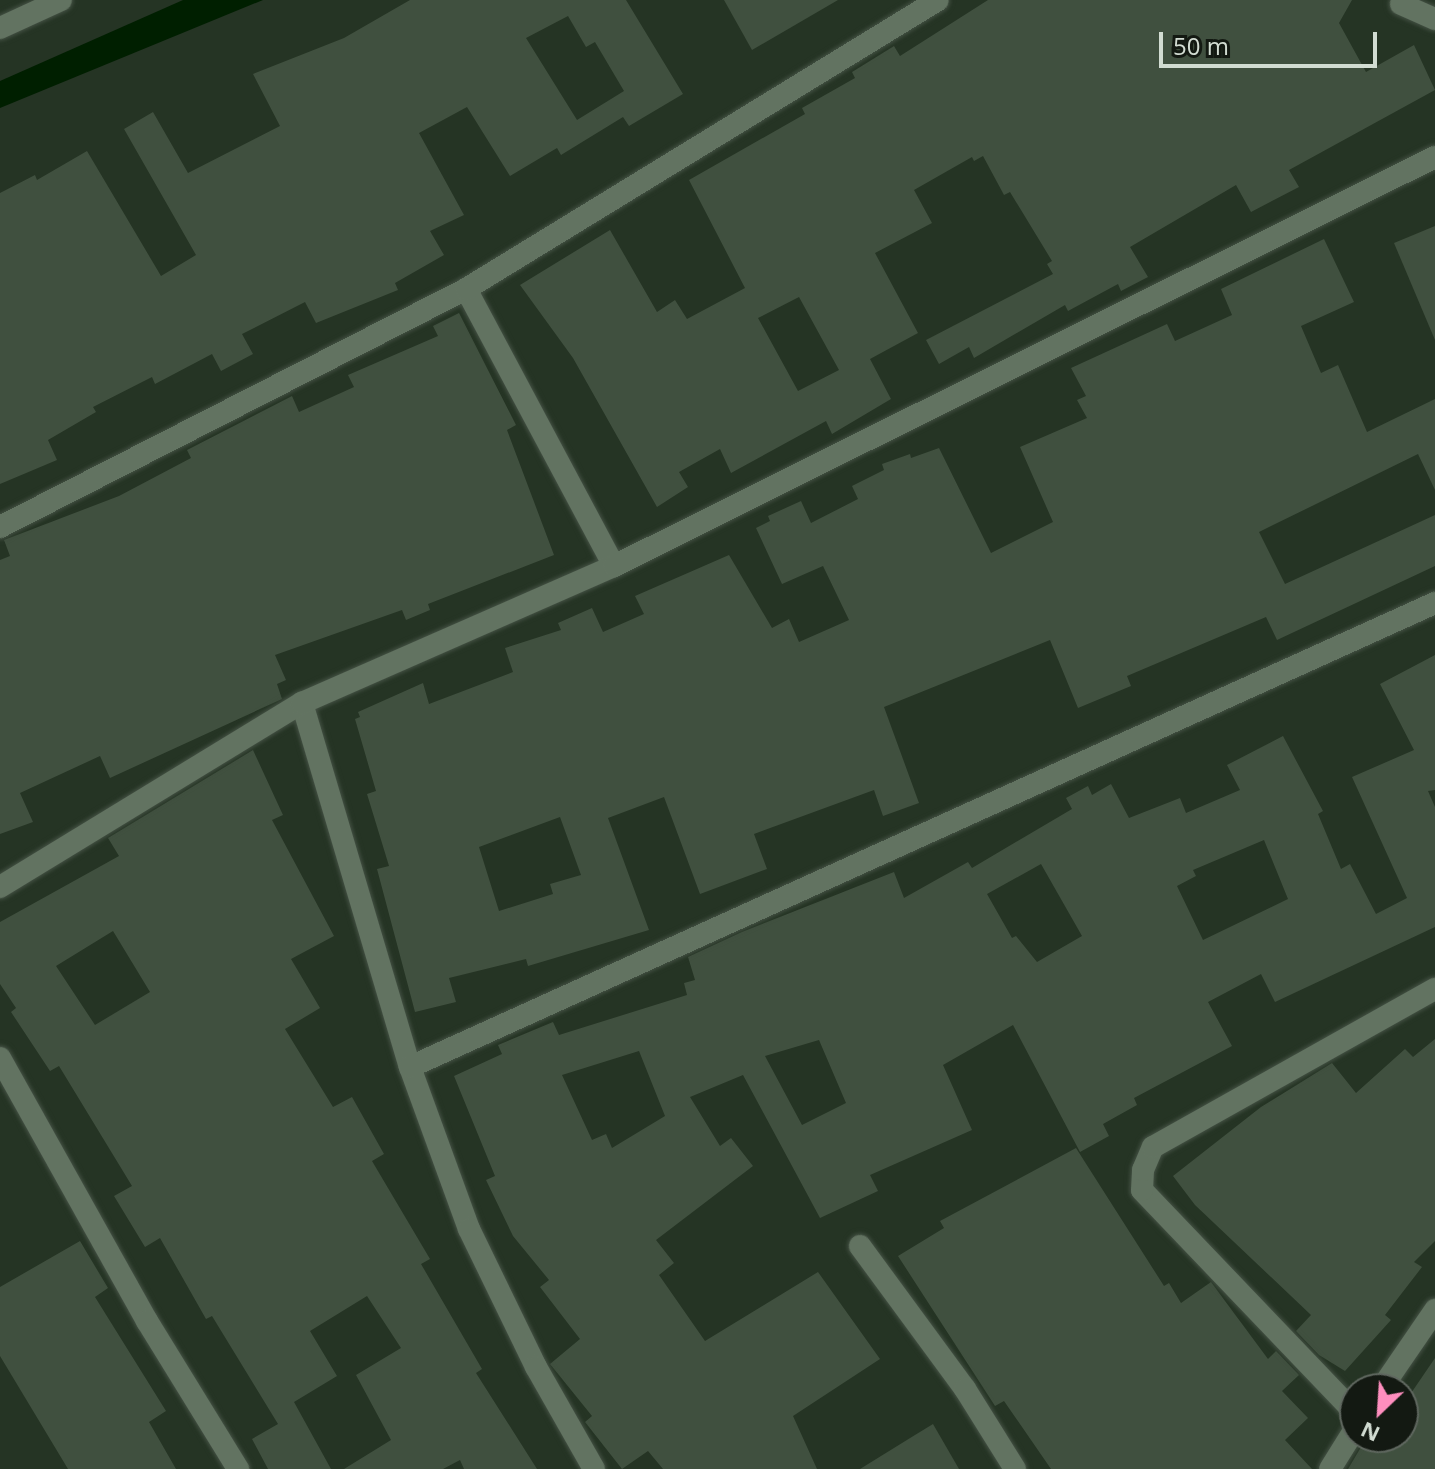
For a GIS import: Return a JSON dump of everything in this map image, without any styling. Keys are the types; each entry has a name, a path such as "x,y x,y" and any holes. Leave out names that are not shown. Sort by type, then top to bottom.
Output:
{"street":[{"path":"0,28 61,0"},
{"path":"0,527 466,289 938,0"},
{"path":"1401,4 1435,19"},
{"path":"0,887 302,703 614,566 1435,157"},
{"path":"466,289 614,566"},
{"path":"410,1067 1435,603"},
{"path":"302,703 410,1067 469,1229 536,1367 594,1469"},
{"path":"1339,1396 1142,1190 1143,1170 1153,1147 1435,989"},
{"path":"0,1058 147,1321 238,1469"},
{"path":"860,1246 965,1389 1015,1469"},
{"path":"1392,1373 1435,1310"}],"shaded area":[{"path":"183,0 263,0 0,108 0,81"}],"building":[{"path":"410,0 626,0 683,94 629,126 623,117 561,155 557,148 510,176 467,107 419,133 464,215 430,231 444,255 395,283 398,290 316,323 305,302 242,334 253,354 221,371 212,354 155,384 152,377 93,407 96,412 48,440 57,460 0,484 0,193 35,175 37,180 87,151 161,276 196,255 124,129 153,112 188,173 280,126 253,74 344,38","holes":["568,16 586,47 595,42 624,91 577,120 526,38"]},
{"path":"724,0 838,0 752,50"},
{"path":"988,0 1352,0 1339,23 1366,72 1414,45 1435,90 1289,170 1299,187 1251,212 1236,185 1130,247 1148,277 1121,291 1118,284 1068,311 1065,305 974,358 969,347 939,364 926,340 1053,274 1047,264 1052,261 1010,192 1004,195 983,156 974,161 972,157 914,190 932,223 875,253 918,333 870,359 891,399 832,434 826,421 731,473 720,449 679,472 688,487 657,507 573,358 520,285 610,230 657,312 675,300 687,319 745,288 689,180 805,114 802,108 855,78 852,72 894,46 900,56","holes":["799,297 839,370 798,391 758,318"]},
{"path":"1435,226 1435,340 1394,243"},
{"path":"1324,239 1354,302 1301,326 1321,373 1338,365 1367,432 1435,399 1435,490 1418,454 1259,532 1285,584 1435,515 1435,566 1277,640 1266,617 1127,676 1131,686 1078,708 1050,640 884,707 919,803 883,816 874,790 754,834 767,869 700,894 664,797 608,818 649,930 528,966 526,959 449,978 456,1002 415,1012 377,869 389,866 367,794 376,791 355,719 360,717 358,712 423,683 429,704 513,672 505,648 561,630 558,623 592,608 603,632 644,614 635,596 729,555 772,628 789,619 799,642 849,620 823,566 782,584 756,528 770,521 768,516 801,501 811,523 858,499 852,486 884,470 882,464 910,454 911,458 939,448 991,553 1053,522 1020,447 1087,418 1077,400 1086,396 1071,368 1167,324 1175,341 1232,315 1221,289","holes":["560,817 581,875 550,884 553,894 499,911 479,847"]},
{"path":"459,313 516,425 507,430 554,555 428,604 430,610 406,620 402,610 275,655 286,680 277,684 282,699 110,778 100,756 20,793 33,822 0,834 0,560 10,556 4,540 119,496 191,458 187,450 292,396 299,412 354,387 348,375 438,336 433,326"},
{"path":"1435,655 1435,790 1428,791 1435,807 1435,927 1275,1002 1261,974 1208,1002 1232,1046 1134,1098 1137,1105 1103,1124 1109,1136 1080,1152 1013,1025 943,1065 972,1130 870,1175 878,1191 820,1218 743,1075 690,1097 720,1146 731,1138 753,1166 656,1240 674,1263 659,1275 705,1341 818,1272 880,1359 793,1416 817,1469 663,1469 648,1451 622,1469 585,1422 592,1416 550,1364 580,1339 540,1287 549,1280 513,1236 486,1180 495,1176 454,1076 502,1054 498,1045 553,1022 559,1035 687,995 684,983 695,980 688,957 742,932 894,872 904,898 968,862 972,868 1072,809 1066,798 1088,786 1092,795 1111,784 1129,818 1180,798 1186,813 1240,790 1227,765 1283,736 1323,811 1318,814 1341,869 1350,864 1376,914 1407,898 1352,777 1414,750 1380,684","holes":["1264,840 1288,899 1203,940 1177,886 1196,876 1193,870","1041,864 1082,936 1037,962 1016,936 1012,938 987,894","819,1040 846,1103 802,1125 765,1056","639,1051 665,1116 612,1148 606,1134 592,1140 562,1075"]},
{"path":"253,750 283,815 272,820 334,936 291,959 320,1008 285,1029 333,1107 352,1097 384,1154 372,1161 430,1259 421,1264 482,1369 476,1373 537,1469 464,1469 460,1460 443,1469 344,1469 391,1440 356,1375 401,1348 367,1296 310,1331 337,1376 294,1402 331,1469 268,1469 252,1439 278,1424 212,1316 206,1319 160,1238 145,1247 114,1196 132,1186 59,1066 50,1071 11,1012 16,1008 0,984 0,922 119,856 108,838","holes":["113,931 150,992 95,1025 56,966"]},
{"path":"1435,1039 1435,1241 1414,1262 1422,1267 1385,1315 1391,1320 1345,1371 1319,1355 1296,1331 1311,1315 1195,1205 1173,1176 1261,1107 1332,1063 1356,1093 1405,1049 1413,1057"},
{"path":"1076,1148 1164,1286 1169,1283 1181,1303 1211,1282 1268,1359 1276,1351 1299,1375 1282,1391 1308,1418 1285,1440 1312,1469 1051,1469 1004,1401 995,1406 898,1256 944,1228 940,1221"},
{"path":"80,1241 108,1288 95,1297 166,1411 149,1422 176,1469 68,1469 0,1356 0,1287"},
{"path":"1435,1358 1435,1469 1348,1469 1358,1453 1419,1453 1419,1382"},
{"path":"933,1424 959,1469 860,1469 915,1435"}]}
